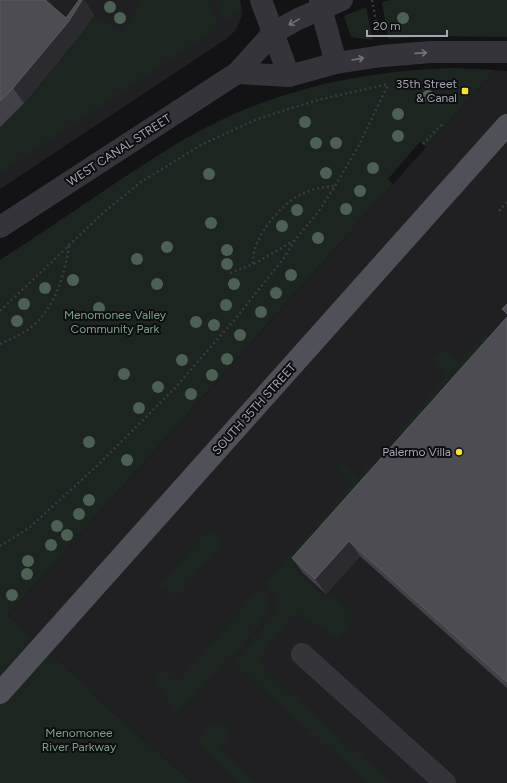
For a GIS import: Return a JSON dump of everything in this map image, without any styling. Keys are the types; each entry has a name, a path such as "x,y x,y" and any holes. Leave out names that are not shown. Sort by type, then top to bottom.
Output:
{"main road":[{"name":"SOUTH 35TH STREET","path":"0,693 507,125"}],"street":[{"path":"261,0 289,76"},
{"name":"WEST CANAL STREET","path":"0,227 237,73 273,33 320,4 342,0"},
{"path":"320,4 336,63"},
{"path":"237,73 289,76 336,63 382,56 424,53 507,52"},
{"path":"302,654 444,783"}],"path":[{"path":"372,0 378,33"},
{"path":"0,546 29,528 97,466 174,389 251,300 284,258 295,240 319,210 335,186 358,147 388,85 387,79"},
{"path":"0,311 104,212 141,182 201,145 255,120 282,111 322,99 388,85"},
{"path":"424,144 442,124 444,126"},
{"path":"253,264 253,254 258,242 270,223 286,204 301,194 320,187 335,186"},
{"path":"499,212 507,202"},
{"path":"230,273 253,264 295,240"},
{"path":"0,344 21,334 31,327 51,305 67,264 70,244"}],"shaded area":[{"path":"0,0 240,0 242,16 235,31 226,39 0,189"},
{"path":"495,70 507,71 507,783 193,783 97,698 86,685 8,615"}],"green space":[{"path":"141,0 208,0 219,27 0,173 0,127 50,73 94,15 123,32"},
{"path":"215,0 240,0 242,11 224,22"},
{"path":"391,0 507,0 507,37 435,36 388,39 382,2"},
{"path":"366,7 373,40 351,37 344,16"},
{"name":"Menomonee Valley Community Park","path":"455,68 495,70 426,147 420,142 388,179 393,184 8,615 86,685 97,698 193,783 0,783 0,260 159,154 209,126 238,112 298,91 329,83 391,72"},
{"path":"484,335 490,337 408,443 397,433 446,377 435,366 435,356 442,351 449,351 460,361"},
{"path":"371,462 377,463 384,469 296,570 326,598 331,593 353,613 350,627 340,639 336,639 301,615 294,616 289,620 259,659 269,673 281,685 393,783 367,783 235,665 239,657 274,615 276,610 277,602 264,583 352,484 337,470 339,463 344,463 359,476"},
{"path":"210,528 221,542 220,549 181,592 172,595 164,590 159,585"},
{"path":"257,591 264,594 271,602 270,612 235,653 229,656 179,712 175,711 154,678 155,671 161,669 177,682"},
{"path":"217,721 224,724 231,732 230,736 219,749 256,783 239,783 200,747 199,739 203,731 209,725"}],"building":[{"path":"0,0 46,0 66,18 79,0 82,0 69,21 13,88 0,101"},
{"path":"507,304 507,314 502,309"},
{"name":"Palermo Villa","path":"507,317 507,682 349,541 315,579 292,558"}],"place":[{"name":"35th Street & Canal","path":"465,91"},
{"name":"Palermo Villa","path":"459,452"}],"park label":[{"name":"Menomonee River Parkway","path":"79,740"}]}
